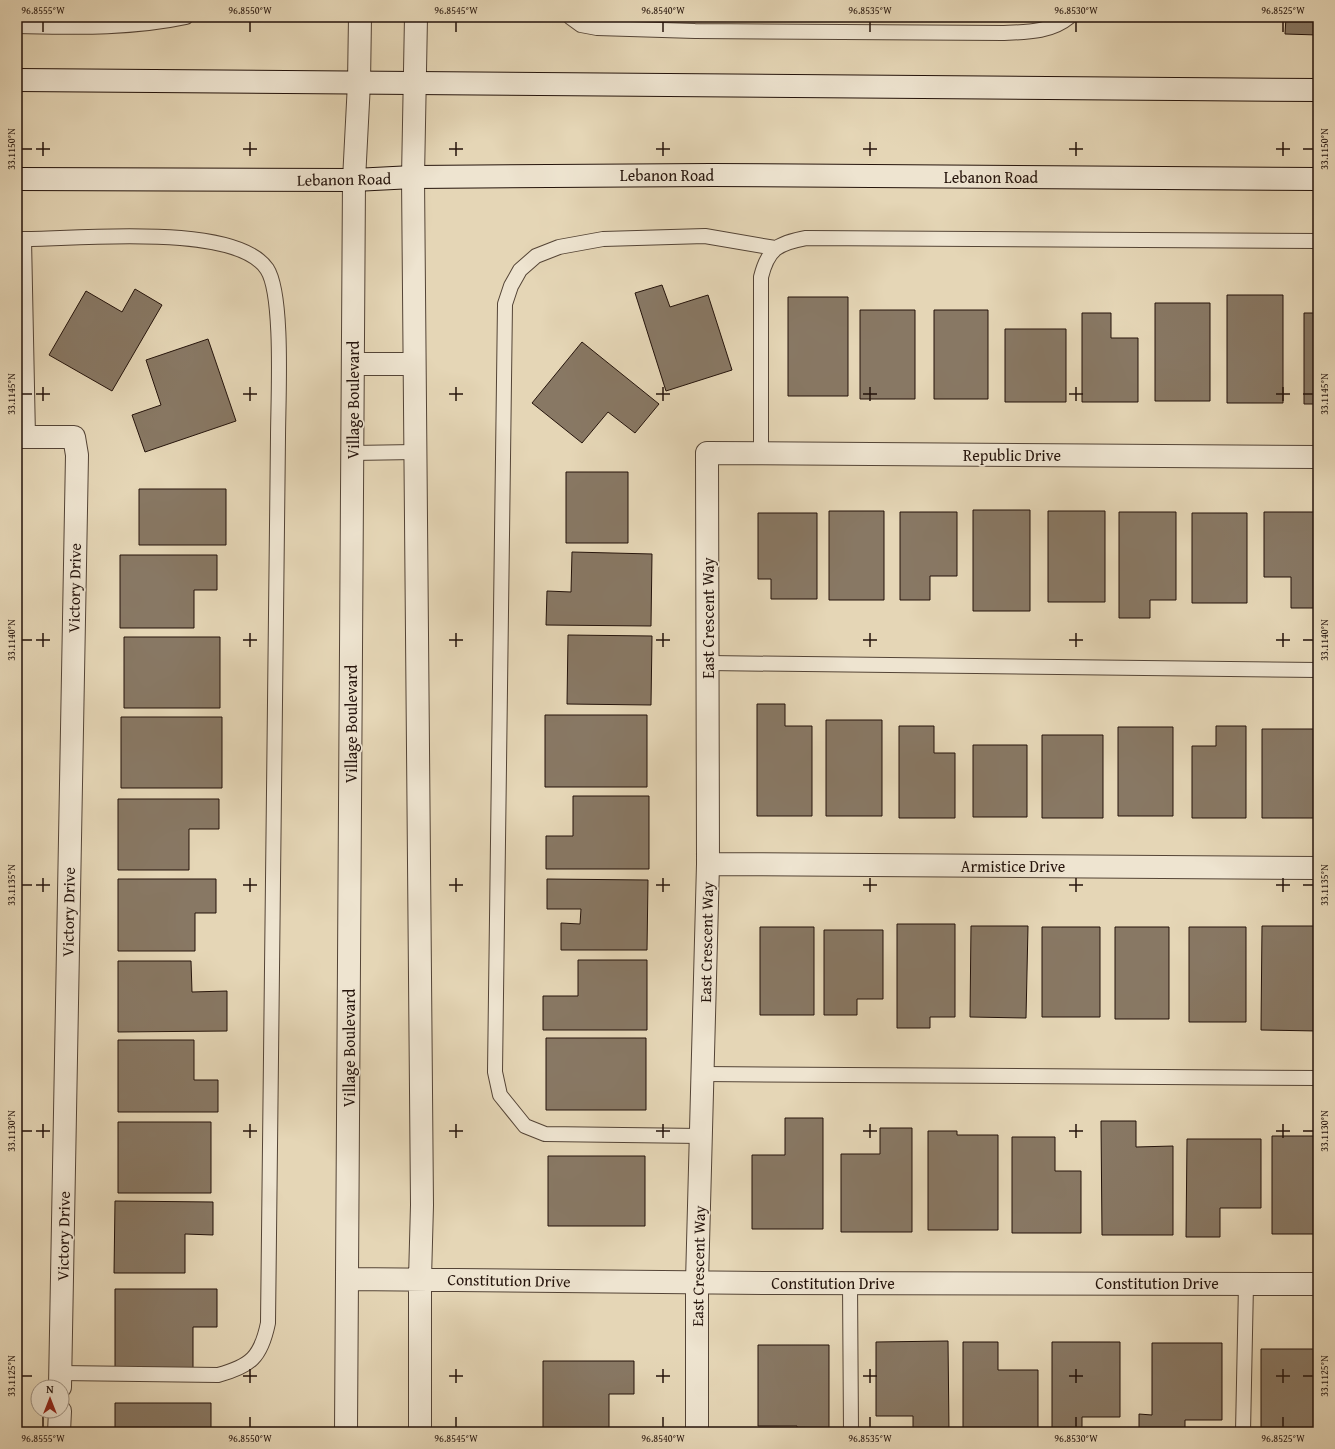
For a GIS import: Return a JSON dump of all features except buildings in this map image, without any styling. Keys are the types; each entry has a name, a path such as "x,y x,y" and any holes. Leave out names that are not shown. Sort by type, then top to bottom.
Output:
{"street":[{"name":"Village Boulevard","path":"346,1432 354,180 359,83 360,17"},
{"path":"416,17 413,177 422,1197 420,1278 420,1432"},
{"path":"17,80 1318,90"},
{"name":"Lebanon Road","path":"17,179 354,180 413,177 712,175 1318,179"},
{"path":"353,364 414,364"},
{"name":"Victory Drive","path":"22,437 74,437 77,455 60,1379"},
{"name":"Republic Drive","path":"707,452 1318,456"},
{"name":"East Crescent Way","path":"696,1432 697,1282 708,864 709,663 707,452"},
{"name":"Armistice Drive","path":"708,864 1318,868"},
{"name":"Constitution Drive","path":"348,1278 850,1283 1318,1284"},
{"path":"59,1432 60,1419"}],"lane":[{"path":"17,26 65,27 155,24 186,17"},
{"path":"570,17 581,25 597,28 695,31 1004,33 1037,31 1055,25 1069,17"},
{"path":"22,437 20,239 129,235 196,239 228,247 251,255 267,269 275,289 278,318 278,461 268,1323 265,1339 257,1355 240,1369 218,1375 70,1380"},
{"path":"701,1136 545,1134 525,1126 500,1095 495,1072 505,304 511,286 520,270 536,256 559,247 603,239 705,236 775,248"},
{"path":"761,453 761,277 765,262 775,248 788,241 806,238 1318,241"},
{"path":"352,452 415,452"},
{"path":"709,663 1318,670"},
{"path":"703,1074 1318,1078"},
{"path":"850,1283 851,1432"},
{"path":"1243,1432 1246,1284"}]}
